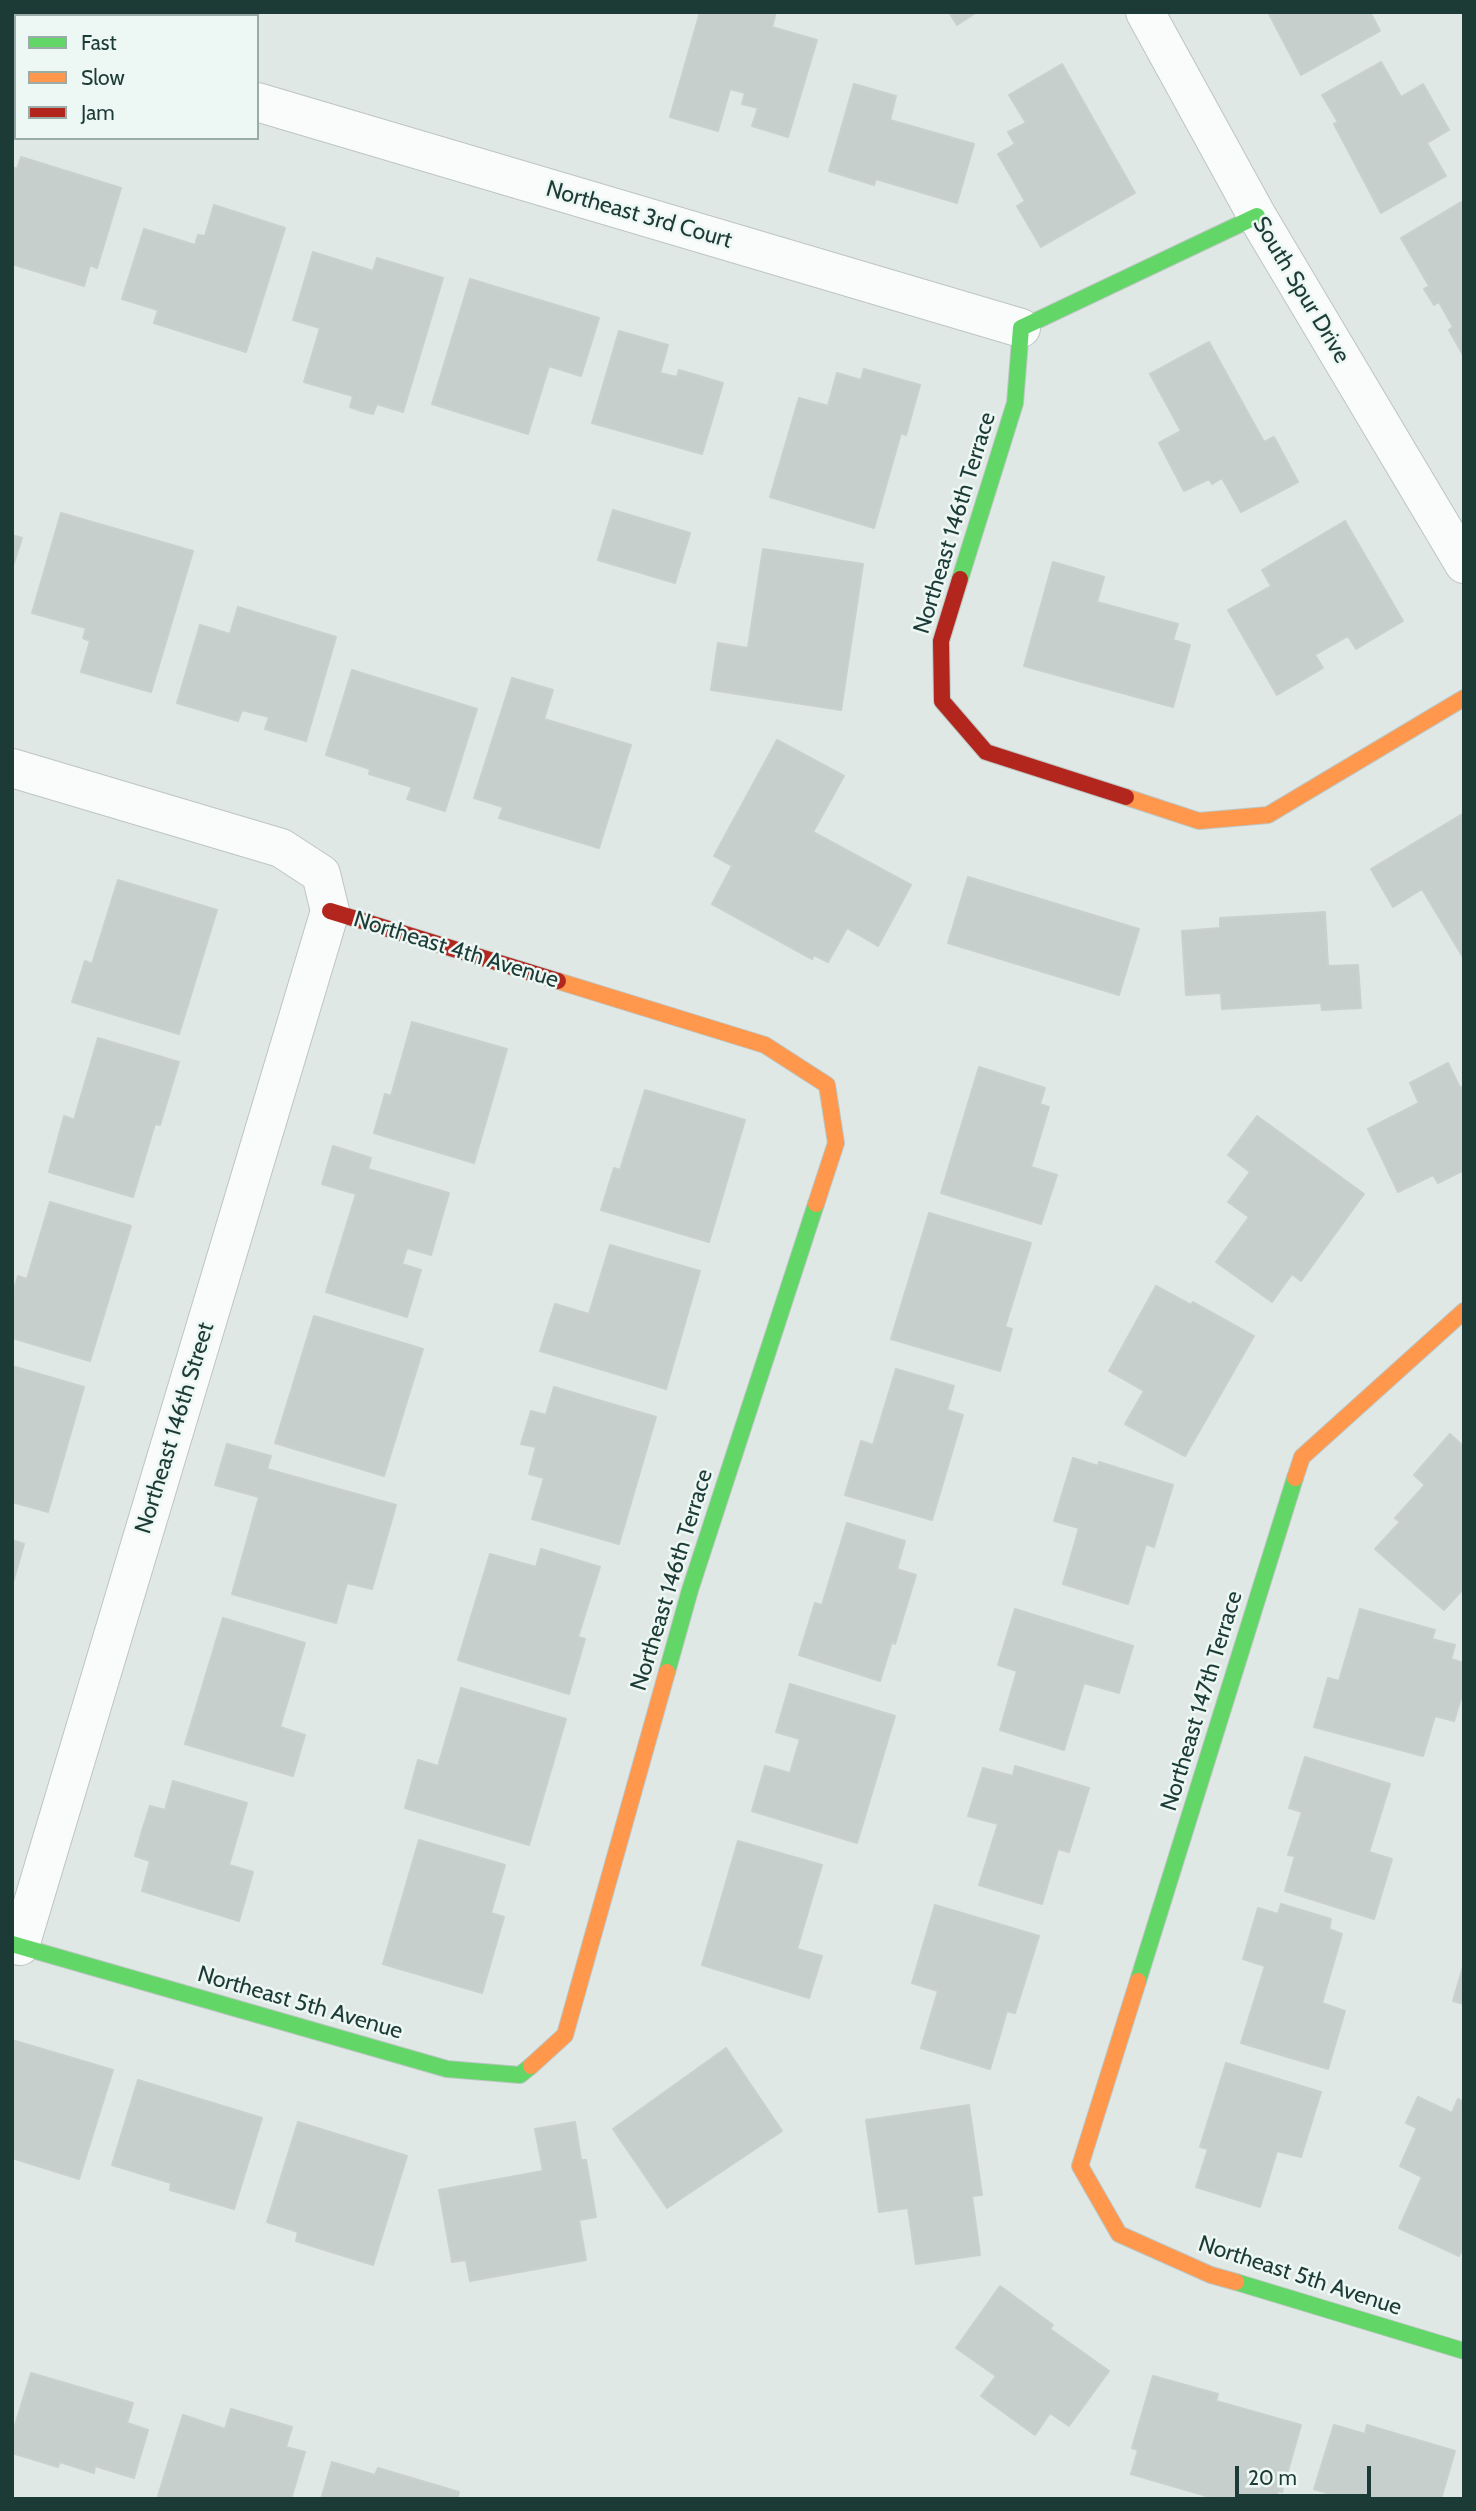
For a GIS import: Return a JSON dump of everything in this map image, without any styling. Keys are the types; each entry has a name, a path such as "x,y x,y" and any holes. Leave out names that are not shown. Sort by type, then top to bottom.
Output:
{"street":[{"name":"South Spur Drive","path":"1145,12 1257,216 1464,564"},
{"name":"Northeast 3rd Court","path":"259,103 1021,328"},
{"path":"1021,328 1257,216"},
{"name":"Northeast 146th Terrace","path":"1021,328 1015,403 941,641 942,701 986,752 1199,821 1268,815 1464,698"},
{"name":"Northeast 4th Avenue","path":"12,768 281,848 321,874 330,911 765,1045 827,1085 836,1143"},
{"name":"Northeast 146th Street","path":"16,1945 330,911"},
{"name":"Northeast 146th Terrace","path":"565,2035 690,1590 836,1143"},
{"name":"Northeast 147th Terrace","path":"1080,2166 1303,1457 1464,1311"},
{"name":"Northeast 5th Avenue","path":"16,1945 447,2069 520,2075 565,2035"},
{"name":"Northeast 5th Avenue","path":"1080,2166 1119,2234 1210,2275 1464,2351"}],"building":[{"path":"700,12 776,12 772,27 817,40 788,137 752,126 758,108 742,104 745,93 730,89 718,131 670,117"},
{"path":"949,12 977,12 957,25"},
{"path":"1268,12 1370,12 1380,31 1301,75"},
{"path":"1381,62 1401,97 1423,84 1449,130 1427,143 1446,176 1381,213 1334,124 1338,122 1322,95"},
{"path":"1062,64 1135,193 1041,247 1017,206 1025,201 998,154 1015,144 1008,132 1026,123 1009,95"},
{"path":"854,84 896,96 890,120 974,144 957,203 876,179 874,185 829,171"},
{"path":"21,157 121,188 97,268 90,265 84,286 12,264 12,167 17,169"},
{"path":"1461,202 1464,207 1463,355 1449,330 1453,327 1439,302 1434,305 1424,289 1429,286 1401,238"},
{"path":"214,205 285,228 246,352 154,323 158,310 122,299 144,229 195,245 198,235 205,236"},
{"path":"313,252 373,271 377,258 443,278 403,412 377,404 373,414 361,411 350,407 353,396 304,382 320,328 293,320"},
{"path":"470,279 599,318 581,376 549,366 528,434 432,404"},
{"path":"619,331 668,345 660,373 677,377 679,370 723,383 702,454 592,423"},
{"path":"1209,342 1264,442 1274,437 1298,482 1241,512 1222,478 1212,484 1209,479 1184,491 1159,443 1181,431 1150,374"},
{"path":"864,369 920,385 906,435 901,433 874,528 770,497 799,398 828,406 837,373 861,380"},
{"path":"613,510 690,533 675,583 598,560"},
{"path":"61,513 193,551 151,692 81,672 90,641 83,638 86,628 32,613"},
{"path":"1345,521 1403,621 1356,649 1348,636 1315,655 1323,668 1277,695 1228,610 1271,586 1262,570"},
{"path":"12,535 22,538 12,569"},
{"path":"763,549 863,564 841,710 711,690 718,643 748,648"},
{"path":"1053,562 1104,577 1097,602 1178,624 1173,640 1190,645 1173,707 1024,666"},
{"path":"238,607 336,637 306,741 265,729 269,717 242,710 238,721 177,703 200,625 230,634"},
{"path":"352,670 477,709 445,811 407,799 412,787 369,774 370,769 326,755"},
{"path":"512,678 553,690 544,719 631,745 599,848 499,818 503,807 474,798"},
{"path":"777,740 844,776 813,832 911,885 878,946 847,928 828,962 814,955 812,959 712,904 732,866 714,856"},
{"path":"1464,813 1464,959 1422,889 1393,907 1371,869"},
{"path":"968,877 1139,929 1119,995 948,943"},
{"path":"118,880 217,910 179,1034 72,1002 85,961 92,964"},
{"path":"1325,912 1328,966 1358,965 1361,1008 1322,1010 1321,1003 1222,1009 1221,993 1186,995 1182,931 1220,928 1220,918"},
{"path":"412,1022 507,1049 474,1163 374,1133 385,1094 391,1096"},
{"path":"98,1038 179,1062 160,1125 155,1124 133,1197 49,1172 64,1116 74,1120"},
{"path":"1448,1063 1460,1088 1464,1086 1464,1170 1438,1183 1433,1175 1398,1192 1368,1129 1419,1103 1410,1083"},
{"path":"979,1067 1045,1088 1040,1104 1049,1107 1031,1167 1057,1175 1041,1224 941,1193"},
{"path":"645,1090 745,1120 709,1242 601,1210 614,1168 620,1170"},
{"path":"1257,1116 1364,1194 1301,1281 1292,1274 1272,1302 1216,1262 1249,1217 1228,1202 1250,1172 1228,1155"},
{"path":"333,1146 371,1158 368,1169 449,1193 431,1255 407,1248 402,1264 421,1270 407,1317 326,1292 356,1194 322,1184"},
{"path":"50,1202 131,1226 90,1361 12,1338 12,1296 18,1276 27,1279"},
{"path":"929,1213 1031,1243 1005,1327 1012,1329 1000,1371 891,1339"},
{"path":"610,1245 700,1271 666,1389 540,1351 555,1304 589,1314"},
{"path":"1156,1286 1191,1305 1193,1302 1254,1336 1185,1456 1125,1424 1144,1391 1109,1371"},
{"path":"314,1316 423,1349 384,1476 275,1443"},
{"path":"12,1366 84,1387 48,1512 12,1502"},
{"path":"896,1369 954,1386 947,1410 963,1415 932,1520 845,1495 861,1441 873,1445"},
{"path":"554,1387 656,1417 619,1544 532,1519 544,1478 529,1474 536,1447 521,1444 531,1411 546,1415"},
{"path":"1450,1434 1464,1447 1464,1588 1444,1610 1375,1549 1400,1522 1395,1518 1425,1485 1414,1475"},
{"path":"227,1444 271,1456 267,1469 396,1505 372,1589 347,1583 336,1623 232,1594 259,1497 215,1485"},
{"path":"1073,1458 1098,1466 1099,1462 1173,1485 1154,1547 1146,1544 1128,1604 1063,1584 1079,1528 1054,1521"},
{"path":"847,1523 905,1541 897,1569 916,1575 895,1644 892,1642 880,1681 799,1655 815,1603 822,1605"},
{"path":"12,1540 24,1544 12,1586"},
{"path":"541,1549 600,1567 578,1637 585,1639 569,1694 458,1660 490,1554 536,1567"},
{"path":"1015,1609 1133,1646 1119,1693 1084,1683 1064,1750 1000,1730 1017,1671 998,1665"},
{"path":"1360,1609 1435,1630 1432,1639 1455,1645 1451,1659 1464,1663 1464,1689 1454,1721 1435,1716 1423,1756 1314,1727 1328,1678 1339,1681"},
{"path":"223,1618 305,1643 280,1727 305,1735 293,1776 185,1744"},
{"path":"790,1684 895,1716 857,1843 752,1811 765,1766 790,1773 800,1739 776,1732"},
{"path":"461,1688 566,1719 529,1845 405,1808 418,1760 438,1766"},
{"path":"1305,1757 1390,1784 1369,1852 1392,1859 1374,1919 1285,1891 1295,1856 1288,1855 1302,1812 1289,1808"},
{"path":"1015,1766 1089,1788 1069,1852 1058,1849 1042,1904 979,1885 998,1824 968,1816 983,1768 1013,1776"},
{"path":"173,1781 247,1803 229,1865 253,1872 239,1921 142,1891 150,1861 135,1856 142,1831 150,1806 165,1810"},
{"path":"419,1840 505,1865 491,1913 504,1917 482,1993 383,1964"},
{"path":"738,1841 822,1865 797,1949 822,1956 809,1998 702,1965"},
{"path":"1281,1904 1331,1919 1329,1929 1342,1934 1322,2003 1345,2011 1328,2069 1241,2043 1265,1966 1243,1959 1258,1908 1278,1914"},
{"path":"935,1905 1039,1936 1015,2013 1007,2011 990,2069 921,2048 938,1991 912,1983"},
{"path":"1464,1963 1464,2004 1453,2001"},
{"path":"12,2040 113,2070 79,2179 12,2158"},
{"path":"726,2048 782,2131 667,2208 613,2129"},
{"path":"1226,2063 1321,2092 1301,2157 1277,2151 1260,2207 1196,2187 1208,2149 1200,2147"},
{"path":"138,2080 262,2118 234,2209 170,2190 171,2183 112,2165"},
{"path":"1418,2097 1452,2113 1458,2099 1464,2102 1464,2247 1459,2256 1399,2228 1422,2177 1400,2166 1417,2128 1406,2123"},
{"path":"969,2105 982,2195 972,2196 980,2255 916,2264 908,2208 879,2212 866,2120"},
{"path":"298,2122 407,2156 373,2265 296,2241 298,2232 267,2222"},
{"path":"575,2122 581,2160 586,2160 596,2217 579,2220 586,2260 470,2281 466,2260 452,2262 439,2190 543,2171 535,2129"},
{"path":"1000,2286 1053,2325 1050,2329 1109,2371 1069,2426 1050,2413 1035,2435 981,2396 996,2376 956,2348"},
{"path":"31,2373 133,2403 127,2423 148,2430 134,2478 95,2466 94,2473 60,2462 58,2467 12,2453 12,2435"},
{"path":"1153,2376 1218,2394 1216,2401 1301,2425 1282,2492 1278,2491 1276,2499 1217,2499 1131,2474 1138,2450 1132,2448"},
{"path":"231,2409 292,2427 286,2447 305,2452 291,2499 168,2499 158,2496 183,2415 225,2429"},
{"path":"1334,2425 1365,2434 1367,2425 1455,2451 1441,2499 1346,2499 1314,2489"},
{"path":"332,2462 375,2475 378,2468 459,2492 457,2499 321,2499"}],"traffic: fast":[{"path":"960,579 1015,403 1021,328 1257,216"},
{"path":"667,1672 690,1590 816,1204"},
{"path":"1138,1981 1295,1478"},
{"path":"12,1944 447,2069 520,2075 531,2066"},
{"path":"1236,2282 1464,2351"}],"traffic: slow":[{"path":"1126,797 1199,821 1268,815 1464,698"},
{"path":"558,981 765,1045 827,1085 836,1143 816,1204"},
{"path":"1295,1478 1302,1457 1464,1311"},
{"path":"531,2066 565,2035 667,1672"},
{"path":"1138,1981 1080,2166 1119,2234 1211,2275 1236,2282"}],"traffic: jam":[{"path":"960,579 941,641 942,701 986,752 1126,797"},
{"path":"330,911 558,981"}]}
